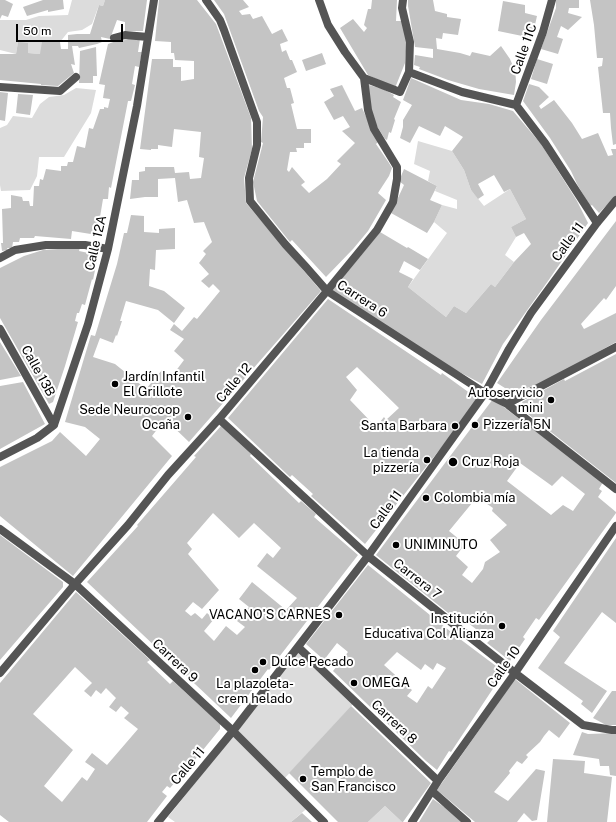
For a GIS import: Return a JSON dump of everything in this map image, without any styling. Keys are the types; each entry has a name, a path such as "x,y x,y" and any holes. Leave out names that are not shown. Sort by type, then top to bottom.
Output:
{"street":[{"name":"Calle 12A","path":"54,425 88,324 108,249 137,106 154,0"},
{"name":"Carrera 6","path":"206,0 220,20 257,122 256,145 249,178 250,201 285,244 328,291 486,393 507,404 616,490"},
{"path":"319,0 328,25 364,78 400,92 409,72 410,42 402,8 403,0"},
{"name":"Calle 11C","path":"516,105 543,32 552,0"},
{"path":"114,38 125,35 148,36"},
{"path":"409,72 462,92 516,105 545,143 597,223"},
{"path":"0,87 60,92 76,77"},
{"name":"Calle 12","path":"0,673 75,584 128,525 168,475 219,419 328,291 377,230 393,202 397,179 397,167 374,129 368,110 364,78"},
{"name":"Calle 11","path":"158,822 233,731 368,556 486,393 509,349 531,313 597,223 616,200"},
{"path":"0,258 15,250 46,245 85,245 108,249"},
{"name":"Calle 13B","path":"0,329 54,425"},
{"path":"507,404 616,347"},
{"name":"Carrera 7","path":"219,419 368,556 515,673 583,725 616,730"},
{"path":"0,457 37,438 54,425"},
{"name":"Calle 10","path":"412,822 438,781 515,673 616,526"},
{"name":"Carrera 9","path":"0,529 75,584 233,731 324,822"},
{"name":"Carrera 8","path":"298,647 438,781"},
{"path":"432,791 467,822"}],"shaded area":[{"path":"72,0 105,0 103,6 99,5 92,24 82,30 68,32 60,42 40,54 28,53 18,42 16,54 0,50 0,20 26,20 39,16 68,15"},
{"path":"76,88 96,90 91,113 64,157 39,157 37,176 30,190 1,191 0,128 7,125 13,116 32,118 40,104 49,97 64,95"},
{"path":"418,141 452,151 464,170 471,190 484,206 510,189 526,219 511,227 516,237 505,255 514,262 495,287 491,284 466,313 454,306 446,317 408,287 447,233 434,222 442,205 457,209 457,200 435,191 437,186 428,181 430,171 414,164"},
{"path":"300,647 354,703 285,778 311,805 291,822 175,822 168,817 234,734"},
{"path":"385,806 402,822 368,822"}],"building":[{"path":"0,0 5,0 13,4 8,17 2,15 0,19"},
{"path":"43,0 63,0 64,9 48,12 48,10 27,16 23,7"},
{"path":"105,0 147,0 143,31 125,31 125,22 117,20 110,39 101,37 102,42 97,44 79,48 78,46 72,46 75,65 71,64 74,73 58,86 0,80 0,54 16,54 18,42 28,43 28,53 40,54 42,42 60,42 61,49 68,49 68,35 90,34 99,5 103,6"},
{"path":"159,0 197,0 216,24 251,118 252,149 244,178 246,203 321,291 189,442 165,419 152,436 172,456 73,576 0,516 0,467 52,441 60,432 86,456 100,439 85,427 65,422 91,335 95,336 117,264 124,233 127,233 131,215 144,216 144,232 159,233 159,229 175,228 175,249 156,250 155,270 150,269 149,286 164,291 185,308 174,323 158,310 126,301 120,321 122,321 113,343 100,338 93,357 115,364 146,389 162,370 172,376 184,360 174,351 184,339 170,330 174,324 182,331 194,317 197,319 220,291 213,284 209,288 201,281 209,274 199,263 206,254 203,251 212,242 204,222 194,223 187,200 178,202 175,178 158,179 158,197 130,199 132,180 139,180 139,172 145,171 145,167 174,167 175,173 189,172 190,179 201,178 204,158 199,157 201,132 174,129 172,147 158,145 158,149 140,149 152,59 173,59 173,67 181,67 181,81 194,79 194,61 175,60 174,53 171,53 171,42 155,41"},
{"path":"214,0 243,0 249,7 239,11 242,15 250,14 253,19 262,16 272,34 282,29 288,41 280,44 282,52 286,50 297,72 284,78 287,88 290,88 294,103 291,104 297,129 311,129 311,143 304,143 304,148 296,148 297,152 290,152 287,170 289,172 292,167 305,182 301,185 309,193 327,179 341,164 337,161 355,143 342,131 350,127 343,116 334,120 324,102 334,96 330,89 342,85 355,111 362,108 378,142 376,144 392,168 389,176 378,193 386,200 368,231 326,277 292,240 290,242 257,201 253,182 263,143 261,142 263,117 259,111 224,14"},
{"path":"372,0 397,0 396,21 403,21 407,39 405,63 395,88 368,75 340,28 353,19 364,32 367,28 364,25 368,9 371,9"},
{"path":"408,0 433,0 435,11 447,14 447,17 461,19 458,35 443,33 442,39 436,38 437,49 470,56 472,52 490,56 501,46 515,67 516,82 514,95 479,89 448,80 419,69 420,67 414,65 415,55 433,58 433,49 415,47"},
{"path":"556,0 579,0 579,8 569,8 568,13 582,17 568,30 561,26 557,37 563,39 558,54 541,49 556,8"},
{"path":"590,0 616,0 616,144 613,145 610,113 603,113 598,67 602,66 603,58 597,58"},
{"path":"503,1 525,5 525,13 537,16 532,38 498,31"},
{"path":"130,38 140,39 138,52 142,52 139,67 135,66 132,84 135,85 131,101 128,101 111,188 109,187 108,199 103,199 97,235 72,231 71,239 35,236 34,238 20,238 19,242 13,242 12,248 7,248 8,250 2,251 2,209 11,208 11,195 22,197 23,201 29,201 30,206 33,206 34,186 39,186 40,179 43,180 46,169 61,171 61,166 67,166 68,162 73,162 77,146 85,148 89,128 93,129 100,109 104,109 104,107 108,108 110,99 103,98 105,85 99,84 108,44"},
{"path":"96,47 97,76 93,76 93,83 79,83 80,51"},
{"path":"322,53 326,64 306,71 302,60"},
{"path":"537,59 553,64 547,84 531,79"},
{"path":"411,78 461,100 489,104 513,111 541,144 577,201 588,223 503,344 482,384 420,351 332,291 380,232 428,259 420,270 404,261 399,272 413,279 408,287 446,317 454,306 466,313 491,284 495,287 514,262 531,244 524,233 516,237 511,227 526,219 510,189 504,192 494,175 478,184 484,195 478,199 471,190 464,170 452,151 463,137 445,126 440,136 419,126 410,143 400,138 403,120 412,105 403,100"},
{"path":"529,84 539,87 549,97 539,106 541,109 554,100 572,123 582,139 598,133 608,156 613,155 611,149 616,149 616,196 599,213 592,205 590,206 571,171 550,138 523,101"},
{"path":"369,85 383,89 394,95 393,97 401,102 394,119 391,133 389,132 387,140 375,123 369,106"},
{"path":"0,92 8,93 5,121 0,120"},
{"path":"18,94 33,95 30,115 16,113"},
{"path":"404,169 437,186 430,200 442,205 427,233 391,213 404,185 399,181"},
{"path":"616,221 616,286 606,300 604,298 581,324 584,329 616,313 616,342 544,382 524,389 508,390 497,383 541,320"},
{"path":"58,247 80,248 79,251 98,255 93,280 92,279 85,305 82,304 79,313 77,313 75,321 78,322 65,366 53,402 49,404 0,318 0,268 24,256 43,250 58,249"},
{"path":"328,299 441,375 442,373 478,399 365,544 311,496 313,494 292,475 290,477 228,418","holes":["357,367 399,408 386,420 384,417 376,427 350,400 357,390 346,377"]},
{"path":"0,342 21,376 0,380"},
{"path":"616,354 616,483 528,414 522,402 564,379 565,381"},
{"path":"23,382 45,424 0,449 0,386"},
{"path":"493,399 603,482 599,489 602,491 598,497 616,512 539,620 536,618 523,637 525,639 510,661 487,643 490,640 454,612 452,616 376,555","holes":["520,463 552,486 562,476 585,494 573,511 563,505 551,515 507,481","477,497 493,508 492,511 507,525 490,540 500,552 485,562 483,569 472,583 462,575 468,567 456,556 465,544 449,531"]},
{"path":"221,426 299,503 301,501 316,514 314,517 358,555 231,718 87,582 138,526 137,525 196,457 194,456","holes":["213,513 239,538 254,523 281,548 273,558 267,553 257,566 297,598 286,610 252,582 239,599 249,607 237,621 245,627 237,635 226,626 214,641 204,631 214,619 207,613 202,619 195,613 191,616 185,611 193,602 202,609 219,590 188,554 192,549 187,543"]},
{"path":"0,535 63,582 63,587 0,660"},
{"path":"616,538 616,623 602,612 564,663 607,691 592,713 581,704 583,701 538,668 560,637 553,631"},
{"path":"368,565 456,636 504,672 451,752 449,751 437,770 333,671 348,652 337,643 324,660 306,644","holes":["397,652 421,670 425,664 433,670 437,663 446,668 432,689 428,686 417,703 407,696 412,690 384,665"]},
{"path":"76,592 150,660 147,662 170,684 173,681 220,724 220,729 185,772 181,768 174,777 177,780 170,788 167,786 162,792 167,796 147,822 9,822 0,815 0,683","holes":["75,667 92,683 84,691 91,697 96,690 101,694 106,688 116,698 109,707 116,712 121,706 129,713 124,718 138,729 107,765 92,753 85,762 95,769 87,781 82,777 62,802 44,786 73,750 33,714"]},
{"path":"515,679 570,723 559,738 549,730 540,742 526,755 528,757 522,764 517,761 509,771 510,773 494,792 508,801 536,769 545,771 537,820 532,821 524,813 517,822 475,822 437,790"},
{"path":"612,691 616,691 616,725 606,725 593,718"},
{"path":"351,706 431,783 403,822 385,806 368,822 338,822 289,773"},
{"path":"582,732 588,734 616,733 616,776 610,775 609,766 600,766 599,759 573,755"},
{"path":"553,759 585,761 584,773 612,777 607,822 547,822"},
{"path":"433,799 444,807 444,805 463,822 419,822"},
{"path":"302,813 312,822 291,822"}],"place":[{"name":"Jardín Infantil El Grillote","path":"115,384"},
{"name":"Autoservicio mini","path":"551,400"},
{"name":"Sede Neurocoop Ocaña","path":"188,417"},
{"name":"Pizzería 5N","path":"475,425"},
{"name":"Santa Barbara","path":"455,426"},
{"name":"La tienda pizzería","path":"427,460"},
{"name":"Cruz Roja","path":"453,462"},
{"name":"Colombia mía","path":"426,498"},
{"name":"UNIMINUTO","path":"396,545"},
{"name":"VACANO'S CARNES","path":"339,615"},
{"name":"Institución Educativa Col Alianza","path":"502,626"},
{"name":"Dulce Pecado","path":"263,662"},
{"name":"La plazoleta- crem helado","path":"255,670"},
{"name":"OMEGA","path":"354,683"},
{"name":"Templo de San Francisco","path":"303,779"}]}
